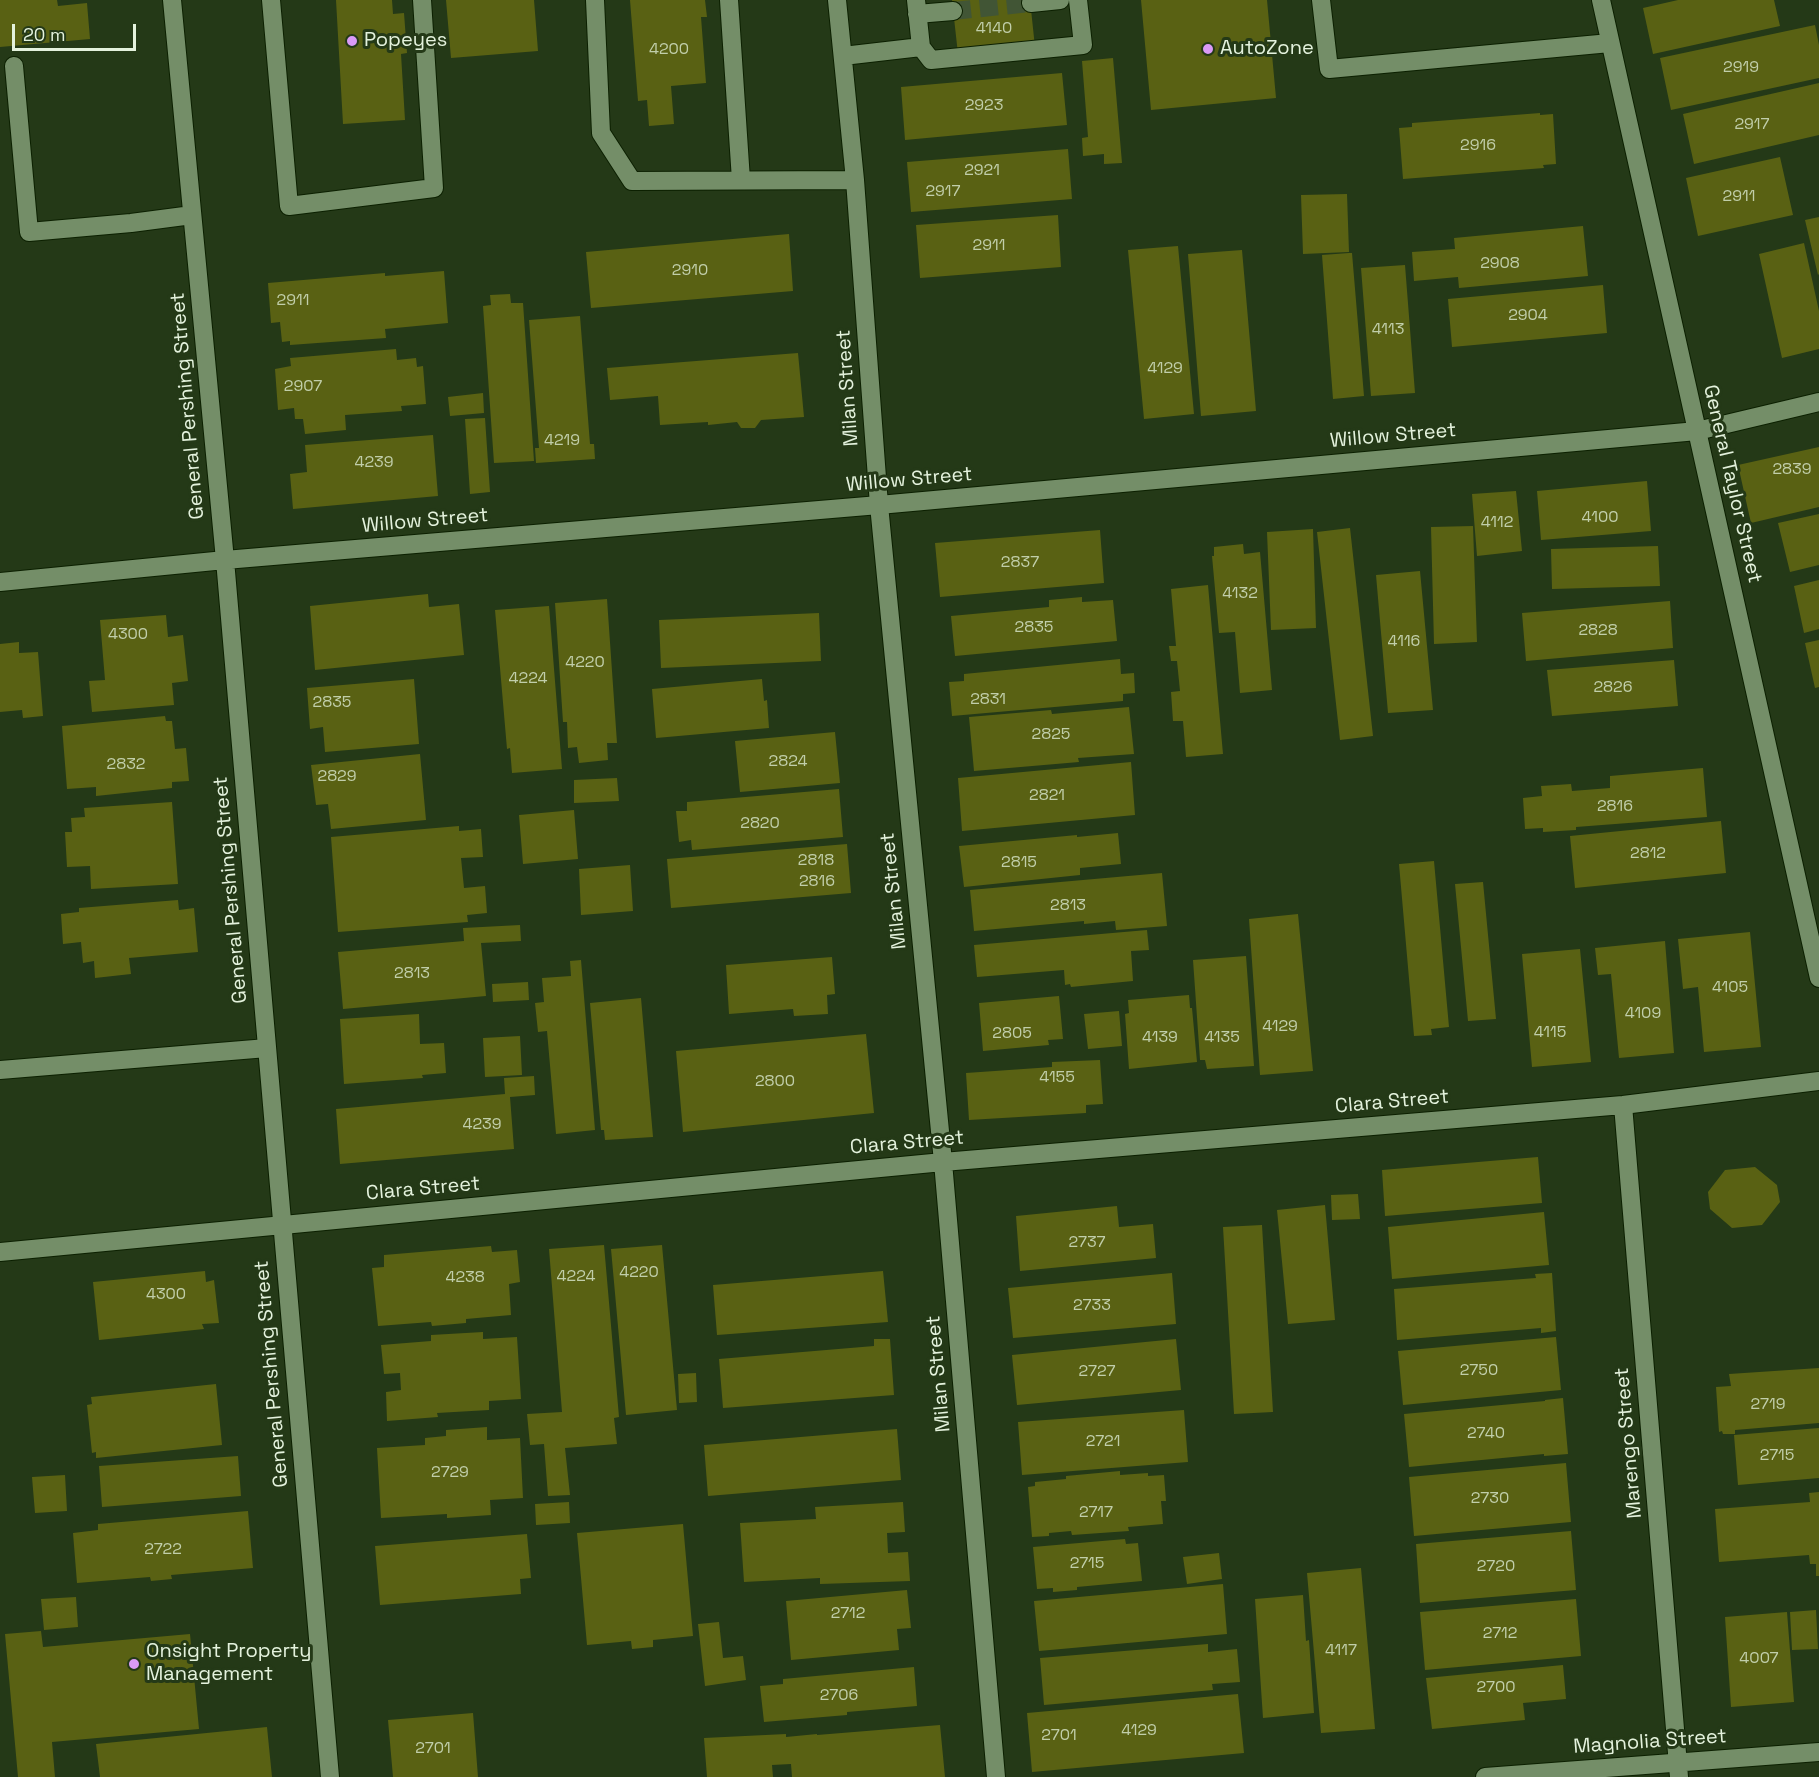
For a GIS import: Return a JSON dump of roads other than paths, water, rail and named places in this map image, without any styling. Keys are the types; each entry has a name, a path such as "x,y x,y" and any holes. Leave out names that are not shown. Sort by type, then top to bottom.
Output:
{"street":[{"name":"General Pershing Street","path":"172,0 225,560 330,1777"},
{"path":"271,0 289,206 434,188 422,0"},
{"path":"595,0 601,133 632,181 855,180"},
{"path":"729,0 741,180"},
{"name":"Milan Street","path":"837,0 855,180 879,505 943,1162 996,1777"},
{"path":"1031,3 1060,0"},
{"path":"953,11 917,7 921,47 931,60 1083,45 1078,0"},
{"path":"1321,0 1329,69 1610,43"},
{"name":"General Taylor Street","path":"1601,0 1819,978"},
{"path":"843,56 921,47"},
{"path":"14,66 29,232 131,223 192,214"},
{"name":"Willow Street","path":"0,582 225,560 879,505 1696,431 1819,402"},
{"path":"0,1070 267,1048"},
{"name":"Clara Street","path":"0,1252 943,1162 1623,1105 1819,1081"},
{"name":"Marengo Street","path":"1623,1105 1678,1769"},
{"name":"Magnolia Street","path":"1485,1777 1678,1769 1819,1752"}],"tunnel":[{"path":"953,11 1031,3"}],"place":[{"name":"Popeyes","path":"352,41"},
{"name":"AutoZone","path":"1208,49"},
{"name":"Onsight Property Management","path":"134,1664"}]}
